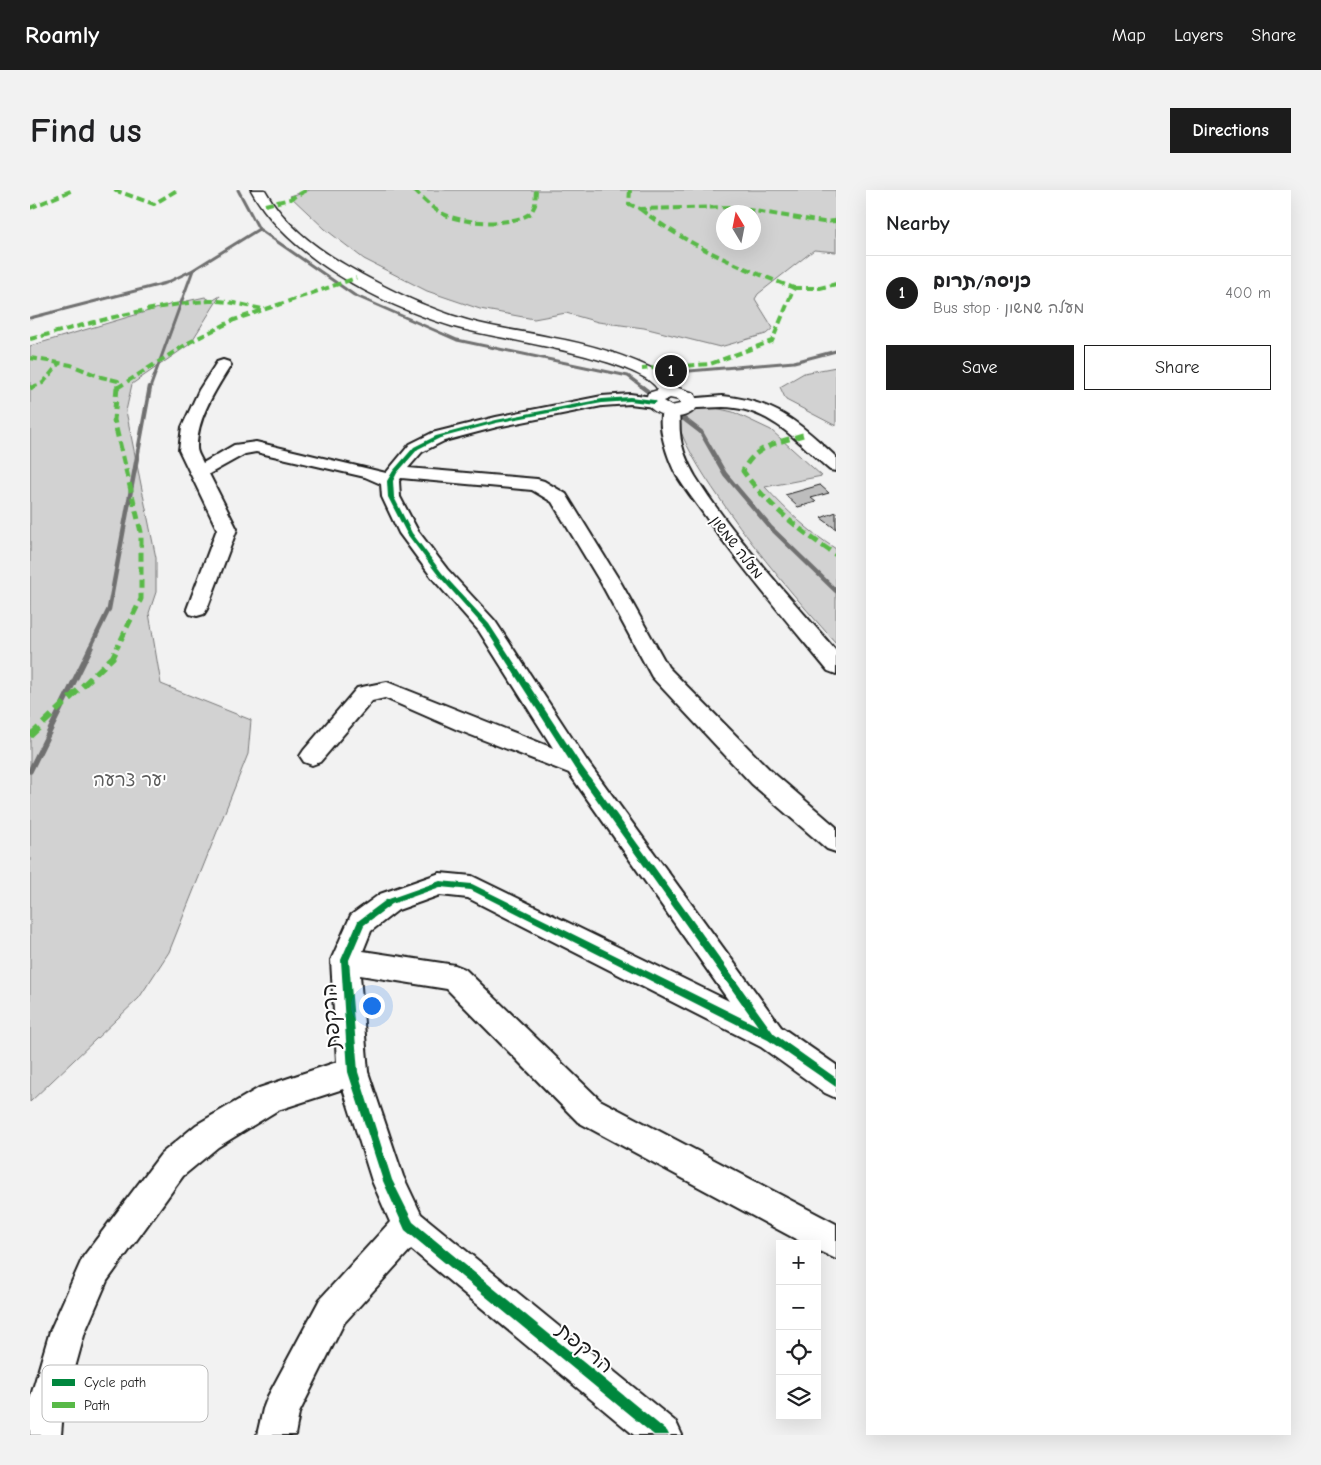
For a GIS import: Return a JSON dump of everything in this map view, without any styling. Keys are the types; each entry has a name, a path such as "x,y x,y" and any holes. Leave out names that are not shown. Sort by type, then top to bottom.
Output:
{"main road":[{"path":"258,190 264,205 312,251 388,296 407,305 480,328 582,348 614,357 663,382 664,402 683,395 691,403"}],"street":[{"path":"197,609 227,529 188,450 191,427 207,390 223,365"},
{"path":"664,402 630,399 602,401 549,410 438,438 416,448 392,476 391,497 409,534 440,574 487,626 578,767 771,1037 836,1083"},
{"path":"691,403 714,399 758,407 778,416 803,435 836,466"},
{"name":"מעלה שמשון","path":"664,402 676,455 686,476 740,551 836,666"},
{"path":"198,473 240,449 256,447 392,476 537,485 559,498 611,583 660,672 762,777 836,842"},
{"path":"312,756 365,694 388,690 466,724 578,767"},
{"name":"הרקפת","path":"663,1435 409,1226 388,1181 353,1072 345,960 361,923 390,902 440,884 472,888 771,1037"},
{"path":"345,960 455,978 589,1111 836,1242"},
{"path":"59,1365 68,1332 95,1269 172,1165 207,1136 270,1098 353,1072"},
{"path":"276,1435 281,1410 332,1311 409,1226"},
{"path":"42,1435 44,1422"}],"green space":[{"path":"310,190 836,190 836,252 814,250 758,294 755,299 773,328 766,334 720,347 644,328 598,322 566,313 534,319 480,309 427,291 364,259 325,229 290,196"},
{"name":"יער צרעה","path":"220,296 190,344 132,384 126,411 156,558 156,592 149,613 161,684 251,720 248,754 169,952 139,998 30,1102 30,346 169,305 205,297 212,301"},
{"path":"836,367 836,426 786,400 780,387 804,373"},
{"path":"702,405 733,412 771,430 822,476 765,487 798,520 836,549 836,643 752,544 698,466 676,419"}],"building":[{"path":"820,485 829,493 811,498 816,502 798,507 785,495"},
{"path":"836,512 836,529 821,518"}],"waterway":[{"path":"238,190 259,229"},
{"path":"193,270 259,229"},
{"path":"259,229 354,295 457,340 628,376 644,388"},
{"path":"30,318 166,283 193,270"},
{"path":"150,388 193,270"},
{"path":"655,374 794,362 836,351"},
{"path":"90,648 109,609 150,387"},
{"path":"642,387 654,396"},
{"path":"675,412 701,432 725,474 770,527 836,591"},
{"path":"30,771 91,647"}],"marked path":[{"path":"30,208 73,190"},
{"path":"114,190 154,204 177,190"},
{"path":"265,205 290,199 307,190"},
{"path":"414,190 443,214 465,220 491,222 516,220 531,213 535,205 536,190"},
{"path":"630,190 629,204 640,209 730,207 823,222 836,221"},
{"path":"640,209 694,245 734,264 794,288 772,341 710,364 642,369"},
{"path":"30,736 113,657 141,599 141,532 114,420 117,387 190,342 234,320 356,278"},
{"path":"794,288 820,288 836,284"},
{"path":"30,339 99,321 169,306 212,301 263,309"},
{"path":"30,358 71,365 101,377 118,381 117,387"},
{"path":"30,388 43,383 60,362"},
{"path":"803,435 759,450 752,456 743,471 752,484 785,518 836,555"}],"cycle path":[{"path":"654,402 630,399 602,401 496,422 438,437 416,448 395,472 390,481 391,497 409,533 440,574 487,626 578,767 771,1037 836,1083"},
{"path":"663,1435 409,1226 388,1181 353,1072 345,960 361,923 389,902 440,884 472,887 771,1037"}],"place":[{"name":"כניסה/תרום","path":"671,371"}]}
